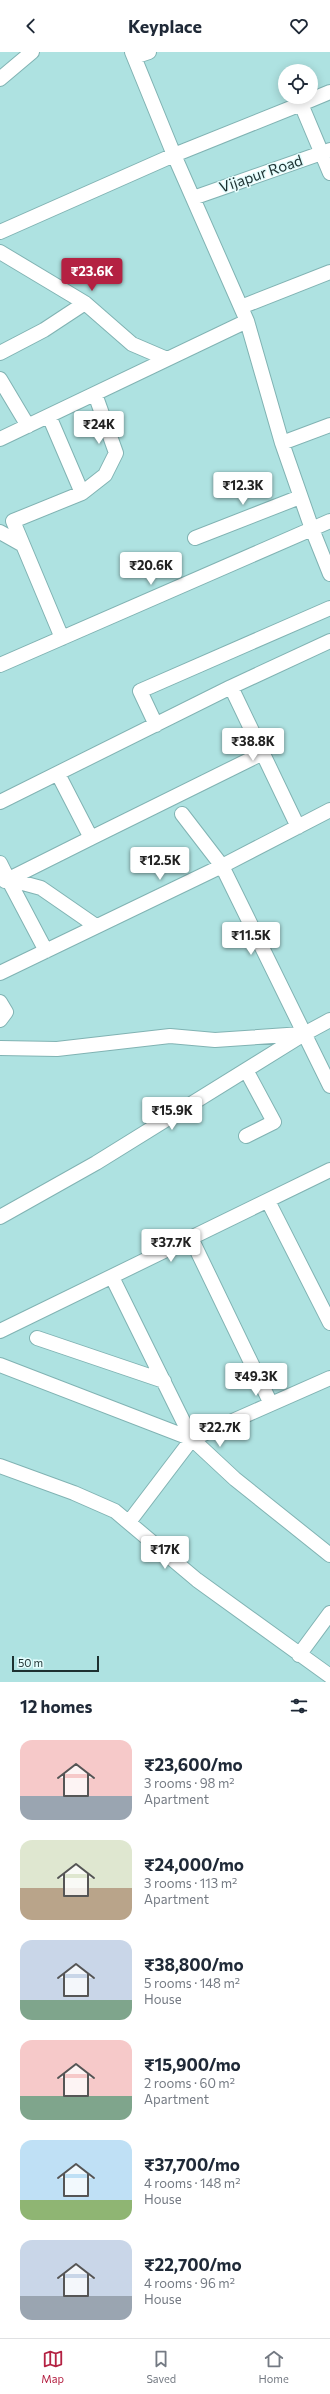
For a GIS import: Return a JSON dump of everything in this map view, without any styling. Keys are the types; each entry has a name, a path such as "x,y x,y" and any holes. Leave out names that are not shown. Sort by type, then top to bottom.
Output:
{"street":[{"path":"0,79 32,52"},
{"path":"149,52 133,55 174,155 247,321 282,444 300,498 330,574"},
{"path":"318,97 330,92"},
{"path":"0,232 174,155 301,104 327,152 330,172"},
{"name":"Vijapur Road","path":"193,198 327,152"},
{"path":"0,252 85,303 132,344 167,359"},
{"path":"241,308 330,272"},
{"path":"0,353 44,330 85,303"},
{"path":"0,439 247,321"},
{"path":"0,379 28,426"},
{"path":"62,638 13,521 82,493 105,474 116,453 95,394"},
{"path":"49,416 82,493"},
{"path":"282,444 330,425"},
{"path":"195,538 300,498"},
{"path":"0,665 330,521"},
{"path":"0,532 23,545"},
{"path":"156,725 140,691 330,608"},
{"path":"0,802 231,687 330,641"},
{"path":"231,687 298,827"},
{"path":"4,882 263,753"},
{"path":"58,774 91,838"},
{"path":"0,973 222,866 330,810"},
{"path":"182,814 222,866 330,1086"},
{"path":"0,863 4,882 46,951"},
{"path":"4,882 41,888 96,926"},
{"path":"0,1002 6,1012 0,1020"},
{"path":"0,1217 96,1162 304,1034 330,1020"},
{"path":"0,1048 57,1049 170,1036 215,1040 304,1034"},
{"path":"246,1070 274,1122 246,1136"},
{"path":"0,1331 330,1170"},
{"path":"268,1201 330,1323"},
{"path":"191,1238 271,1404"},
{"path":"112,1277 192,1439 235,1479 330,1554"},
{"path":"37,1338 164,1381"},
{"path":"0,1364 192,1439"},
{"path":"129,1522 192,1439 330,1378"},
{"path":"0,1466 74,1493 115,1511 197,1580 330,1676"},
{"path":"299,1655 330,1613"}]}
